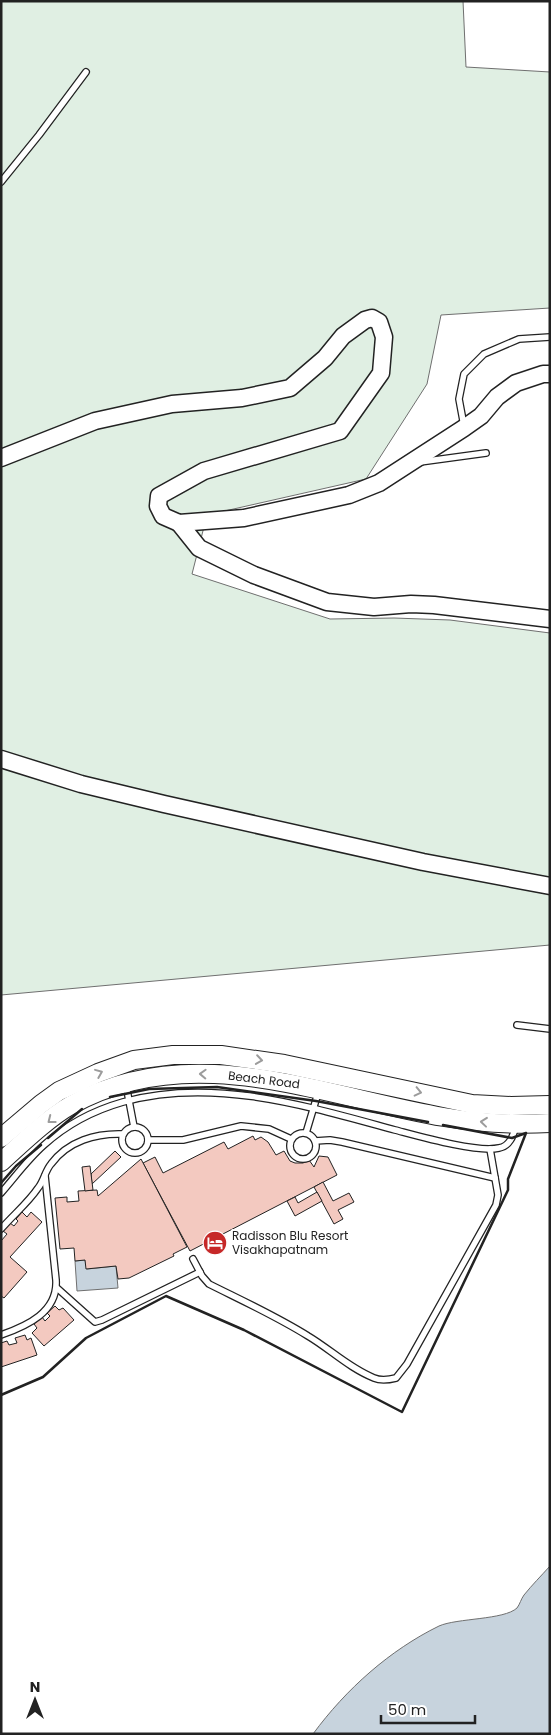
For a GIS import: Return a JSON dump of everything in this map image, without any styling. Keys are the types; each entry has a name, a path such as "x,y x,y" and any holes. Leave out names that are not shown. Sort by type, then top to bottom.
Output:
{"main road":[{"path":"1,1138 40,1104 59,1091 98,1073 134,1060 173,1055 220,1055 284,1064 472,1104 510,1106 550,1105"},
{"name":"Beach Road","path":"1,1162 51,1119 71,1105 117,1085 151,1076 181,1073 251,1077 320,1088 444,1117 516,1124 550,1124"},
{"path":"360,1098 366,1080"}],"street":[{"path":"1,458 95,421 172,404 242,398 290,388 325,358 343,336 365,320 372,318 379,322 384,337 381,373 340,431 204,471 159,496 158,506 163,516 179,523 199,548 254,575 327,602 374,607 411,604 434,605 550,619"},
{"path":"179,523 244,518 349,495 379,483 411,464 481,416 497,397 516,383 543,374 550,374"},
{"path":"1,759 81,784 164,804 423,862 550,886"}],"lane":[{"path":"1,182 39,136 86,72"},
{"path":"464,428 460,399 464,374 484,354 519,339 550,337"},
{"path":"411,464 486,453"},
{"path":"517,1025 550,1028"},
{"path":"126,1083 134,1127"},
{"path":"306,1133 320,1088"},
{"path":"1,1193 44,1145 78,1120 130,1101 175,1093 236,1094 314,1108 410,1134 474,1148 490,1149 507,1145 512,1138 516,1124"},
{"path":"148,1140 197,1138 241,1126 269,1129 291,1139"},
{"path":"1,1228 36,1191 50,1165 58,1156 78,1142 98,1134 123,1134 134,1127 142,1129 147,1136 148,1140 145,1148 134,1153 126,1150 123,1146 123,1134"},
{"path":"297,1133 306,1133 310,1134 315,1141 315,1150 310,1157 302,1159 291,1152 290,1143 297,1133"},
{"path":"315,1141 330,1140 342,1142 495,1178"},
{"path":"193,1259 209,1284 270,1313 364,1373 382,1380 396,1378 407,1364 492,1215 498,1195 490,1149"},
{"path":"1,1335 27,1324 38,1316 55,1296 57,1288 45,1176"},
{"path":"57,1288 92,1320 99,1321 200,1272"}],"green space":[{"path":"1,1 463,1 466,67 550,72 550,308 441,315 427,384 366,479 207,515 192,574 330,619 394,618 450,620 550,633 550,945 1,995"}],"shaded area":[{"path":"85,1260 87,1269 116,1266 118,1288 77,1291 75,1261"},
{"path":"550,1566 550,1734 313,1734 354,1686 386,1659 439,1626 511,1612 517,1608 524,1595"}],"building":[{"path":"253,1136 255,1140 261,1137 268,1142 276,1155 284,1151 290,1161 295,1163 303,1163 309,1160 314,1167 319,1156 328,1157 337,1175 190,1251 143,1163 155,1157 163,1173 224,1142 228,1149"},
{"path":"115,1151 121,1157 92,1184 91,1174"},
{"path":"141,1159 187,1247 173,1254 174,1256 129,1278 118,1279 116,1266 86,1269 85,1260 75,1261 74,1248 60,1249 55,1198 67,1197 67,1202 79,1201 78,1191 97,1190 98,1196"},
{"path":"90,1166 93,1190 85,1191 82,1167"},
{"path":"323,1182 333,1201 349,1193 354,1202 338,1210 343,1219 334,1224 314,1187"},
{"path":"317,1192 322,1201 295,1216 287,1201 295,1197 298,1203"},
{"path":"22,1212 27,1217 31,1212 42,1222 10,1257 27,1272 4,1298 1,1296 1,1241 7,1234 3,1231 10,1223 14,1226 18,1221 16,1219"},
{"path":"55,1306 59,1310 63,1308 74,1320 44,1346 32,1333 37,1328 34,1324 42,1317 45,1321 50,1316 47,1313"},
{"path":"25,1335 27,1340 31,1338 37,1355 1,1367 1,1343 7,1341 9,1345 17,1343 15,1338"}],"wall":[{"path":"110,1097 149,1089 217,1087 316,1101 428,1122"},
{"path":"48,1138 82,1109"},
{"path":"1,1395 43,1377 86,1338 166,1296 244,1330 402,1412 508,1190 508,1179 526,1133 512,1138 443,1125"},
{"path":"1,1183 16,1166 41,1145"}],"place":[{"name":"Radisson Blu Resort Visakhapatnam","path":"215,1243"}]}
